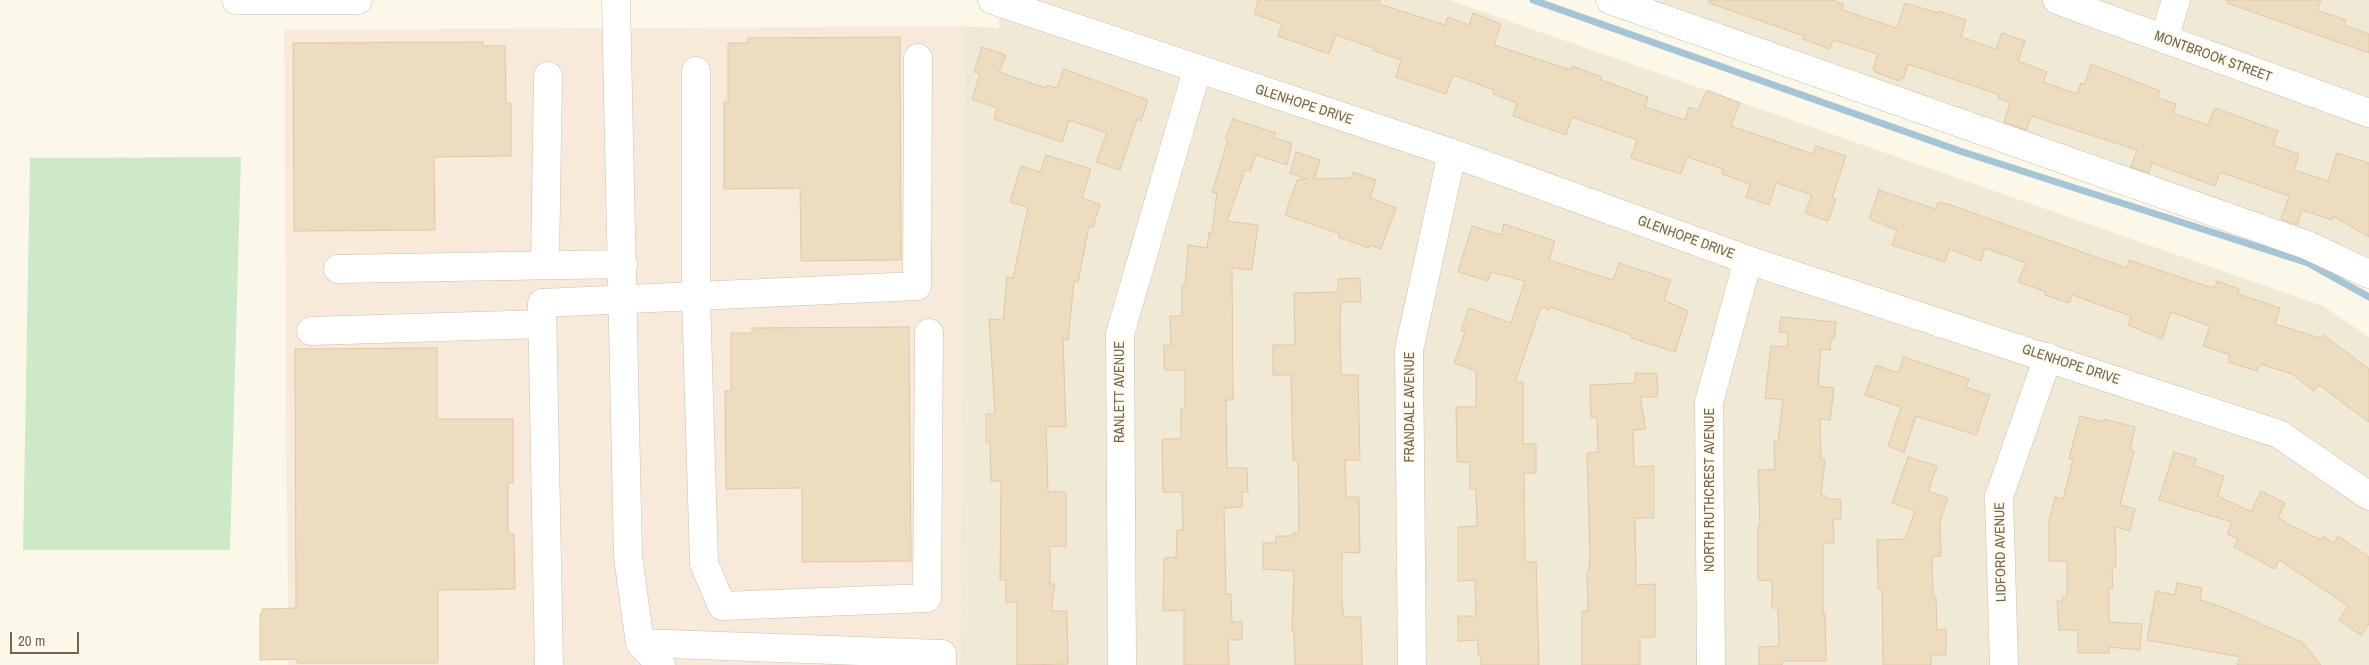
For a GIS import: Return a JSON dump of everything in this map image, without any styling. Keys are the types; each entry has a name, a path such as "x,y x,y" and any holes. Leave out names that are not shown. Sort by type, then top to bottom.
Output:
{"street":[{"path":"236,0 358,0"},
{"path":"616,0 624,299 628,557 634,654"},
{"name":"GLENHOPE DRIVE","path":"992,0 1197,70 1452,153 1748,260 2279,434 2369,496"},
{"path":"1610,0 2307,245 2369,274"},
{"name":"MONTBROOK STREET","path":"2057,0 2369,113"},
{"path":"2164,38 2176,0"},
{"path":"549,665 542,303 917,286 918,58"},
{"name":"RANLETT AVENUE","path":"1122,665 1120,334 1197,70"},
{"path":"696,71 696,296 704,564 722,606 927,598 929,332"},
{"path":"545,265 548,76"},
{"name":"FRANDALE AVENUE","path":"1412,665 1409,350 1452,153"},
{"name":"NORTH RUTHCREST AVENUE","path":"1711,665 1709,402 1748,260"},
{"path":"338,269 623,264"},
{"path":"311,331 542,324"},
{"name":"LIDFORD AVENUE","path":"2004,665 1999,498 2048,357"},
{"path":"634,654 661,665"},
{"path":"634,654 942,654 942,665"}],"shaded area":[{"path":"1001,0 1449,0 2323,306 2369,337 2369,665 960,665 965,26 999,28"},
{"path":"1630,0 2369,0 2369,268"},
{"path":"965,26 960,665 288,665 284,30"}],"green space":[{"path":"241,157 230,550 23,550 30,158"}],"building":[{"path":"1258,0 1380,0 1379,4 1445,25 1448,17 1469,25 1473,13 1501,24 1494,45 1571,70 1572,66 1602,77 1601,80 1648,97 1645,107 1685,120 1689,107 1698,110 1707,90 1740,103 1731,126 1813,154 1816,146 1846,156 1832,198 1836,199 1828,221 1805,213 1812,195 1776,183 1769,205 1746,197 1750,184 1722,174 1723,169 1687,157 1681,174 1631,158 1637,140 1572,117 1566,135 1513,116 1517,103 1493,94 1494,90 1453,75 1446,94 1396,77 1401,60 1336,35 1329,54 1278,36 1282,24 1254,14"},
{"path":"1709,0 1832,0 1844,4 1842,10 1897,28 1905,3 1938,13 1939,11 1966,20 1961,37 1996,49 2002,33 2025,41 2018,61 2047,72 2043,82 2077,94 2081,83 2085,84 2091,64 2160,91 2158,98 2176,104 2173,113 2208,125 2215,108 2278,131 2273,145 2299,154 2294,170 2328,181 2337,153 2369,163 2369,237 2333,216 2332,220 2302,210 2297,225 2281,219 2289,196 2220,172 2215,186 2152,163 2149,173 2131,167 2137,150 2032,116 2026,130 2004,122 2010,103 1998,98 2000,95 1908,64 1903,79 1900,78 1899,81 1875,72 1876,70 1873,69 1878,54 1833,40 1830,49 1803,39 1804,36 1709,3"},
{"path":"2227,0 2321,0 2317,10 2346,20 2344,25 2369,34 2369,53 2227,3"},
{"path":"900,37 901,260 801,261 800,188 724,189 724,102 728,102 728,43 748,43 748,38"},
{"path":"483,42 483,46 505,46 506,103 511,103 511,156 434,157 435,230 294,231 293,43"},
{"path":"982,47 1006,55 999,72 1046,88 1047,85 1057,88 1064,69 1148,100 1141,121 1137,119 1120,170 1096,162 1107,133 1069,120 1062,142 994,119 997,108 972,99 980,74 974,72"},
{"path":"1233,119 1276,133 1274,138 1292,143 1287,165 1256,155 1250,172 1245,170 1227,221 1258,225 1252,270 1232,268 1233,400 1226,400 1227,468 1247,468 1248,492 1242,492 1242,507 1224,508 1226,594 1231,594 1232,622 1242,622 1242,640 1228,640 1229,665 1184,665 1184,610 1163,611 1164,558 1176,557 1177,530 1183,530 1182,492 1163,492 1162,444 1163,439 1181,439 1181,408 1185,408 1185,370 1164,370 1164,345 1171,345 1170,316 1182,316 1182,286 1185,286 1188,245 1207,248 1209,232 1212,233 1217,193 1212,192 1228,140 1225,139"},
{"path":"1296,152 1320,160 1314,179 1351,178 1353,172 1376,180 1370,198 1396,208 1381,249 1369,245 1369,248 1338,237 1340,234 1285,215 1297,180 1307,179 1290,173"},
{"path":"1046,155 1091,169 1082,198 1100,204 1093,227 1089,226 1078,282 1074,281 1068,340 1063,339 1066,427 1046,427 1048,492 1066,492 1066,546 1050,546 1050,584 1055,584 1051,611 1067,611 1068,664 1017,665 1017,602 1006,602 1006,580 1000,580 1001,481 991,481 990,442 986,442 986,414 995,414 989,319 1003,320 1007,277 1013,278 1028,207 1010,202 1021,166 1040,172"},
{"path":"1879,190 1936,209 1938,202 1948,204 2127,268 2129,260 2210,287 2215,287 2217,281 2239,289 2238,294 2280,308 2275,324 2320,338 2323,335 2369,369 2369,422 2319,385 2314,391 2292,374 2260,364 2257,371 2228,362 2230,355 2203,346 2210,326 2171,312 2162,339 2128,325 2131,316 2072,295 2069,303 2045,295 2046,292 2018,282 2026,263 1985,248 1981,261 1949,249 1945,262 1892,245 1897,230 1869,219"},
{"path":"1504,224 1555,241 1549,260 1613,280 1619,263 1671,280 1664,300 1688,311 1675,352 1631,338 1632,335 1550,307 1549,310 1541,307 1515,382 1523,382 1523,444 1536,444 1536,473 1524,473 1525,562 1536,562 1539,665 1481,665 1481,655 1478,655 1478,640 1458,641 1458,616 1476,616 1475,580 1458,581 1458,527 1477,526 1476,489 1470,489 1470,462 1457,462 1456,407 1476,407 1476,371 1454,363 1465,332 1461,330 1469,308 1511,323 1525,281 1491,272 1488,281 1458,272 1472,226 1501,235"},
{"path":"1360,278 1361,302 1341,302 1340,324 1341,375 1358,375 1360,460 1345,460 1346,497 1359,497 1360,553 1342,552 1342,603 1344,617 1361,617 1362,665 1295,665 1294,631 1292,631 1294,571 1263,569 1263,543 1276,543 1276,536 1293,536 1293,533 1299,533 1298,460 1293,460 1291,375 1273,375 1273,345 1295,345 1294,293 1338,292 1338,279"},
{"path":"1781,317 1836,322 1834,340 1831,339 1830,350 1821,349 1818,386 1834,388 1830,420 1820,419 1821,459 1825,459 1821,495 1826,496 1826,499 1841,499 1841,519 1833,519 1834,543 1823,543 1823,614 1825,614 1826,661 1782,661 1782,665 1759,665 1759,647 1779,646 1778,608 1772,608 1772,581 1758,580 1758,526 1760,525 1758,470 1775,470 1774,441 1778,441 1783,400 1765,398 1771,346 1787,347 1788,333 1779,332"},
{"path":"909,327 911,561 802,562 802,488 726,489 725,391 731,391 731,333 752,333 752,328"},
{"path":"437,348 437,419 513,419 513,483 508,483 508,534 514,534 515,589 438,590 438,663 297,663 296,659 260,660 260,614 262,614 262,609 296,608 295,349"},
{"path":"1904,357 1969,379 1966,387 1990,395 1976,435 1916,416 1904,452 1888,446 1901,407 1865,395 1876,365 1898,373"},
{"path":"1635,373 1656,373 1658,385 1657,397 1640,397 1646,429 1633,430 1634,467 1654,466 1654,518 1635,518 1636,585 1655,584 1655,637 1640,637 1640,665 1582,665 1582,611 1588,611 1587,571 1589,571 1590,556 1587,453 1598,452 1597,417 1591,417 1590,385 1635,383"},
{"path":"2080,416 2104,422 2104,419 2135,427 2130,450 2134,451 2120,505 2135,509 2130,531 2115,527 2116,567 2112,567 2113,588 2109,588 2109,622 2142,624 2140,650 2109,647 2109,653 2078,653 2078,630 2059,630 2057,601 2063,601 2063,597 2067,597 2067,561 2049,561 2049,521 2055,497 2063,499 2073,460 2069,459"},
{"path":"2174,452 2196,459 2194,466 2224,476 2218,496 2251,512 2261,491 2285,503 2278,517 2288,524 2321,540 2323,536 2334,543 2338,536 2369,557 2369,624 2361,635 2339,620 2348,606 2279,560 2275,569 2234,547 2238,539 2227,534 2232,522 2159,500"},
{"path":"1908,457 1937,466 1928,491 1948,498 1940,521 1941,556 1932,556 1933,597 1936,597 1937,630 1946,630 1946,655 1931,655 1931,665 1883,665 1882,589 1878,589 1877,540 1905,539 1915,511 1892,503"},
{"path":"2177,583 2202,588 2200,600 2225,608 2302,642 2321,665 2237,665 2241,657 2147,640 2156,591 2175,595"}],"waterway":[{"path":"1533,0 1960,151 2308,263 2369,297"}]}
